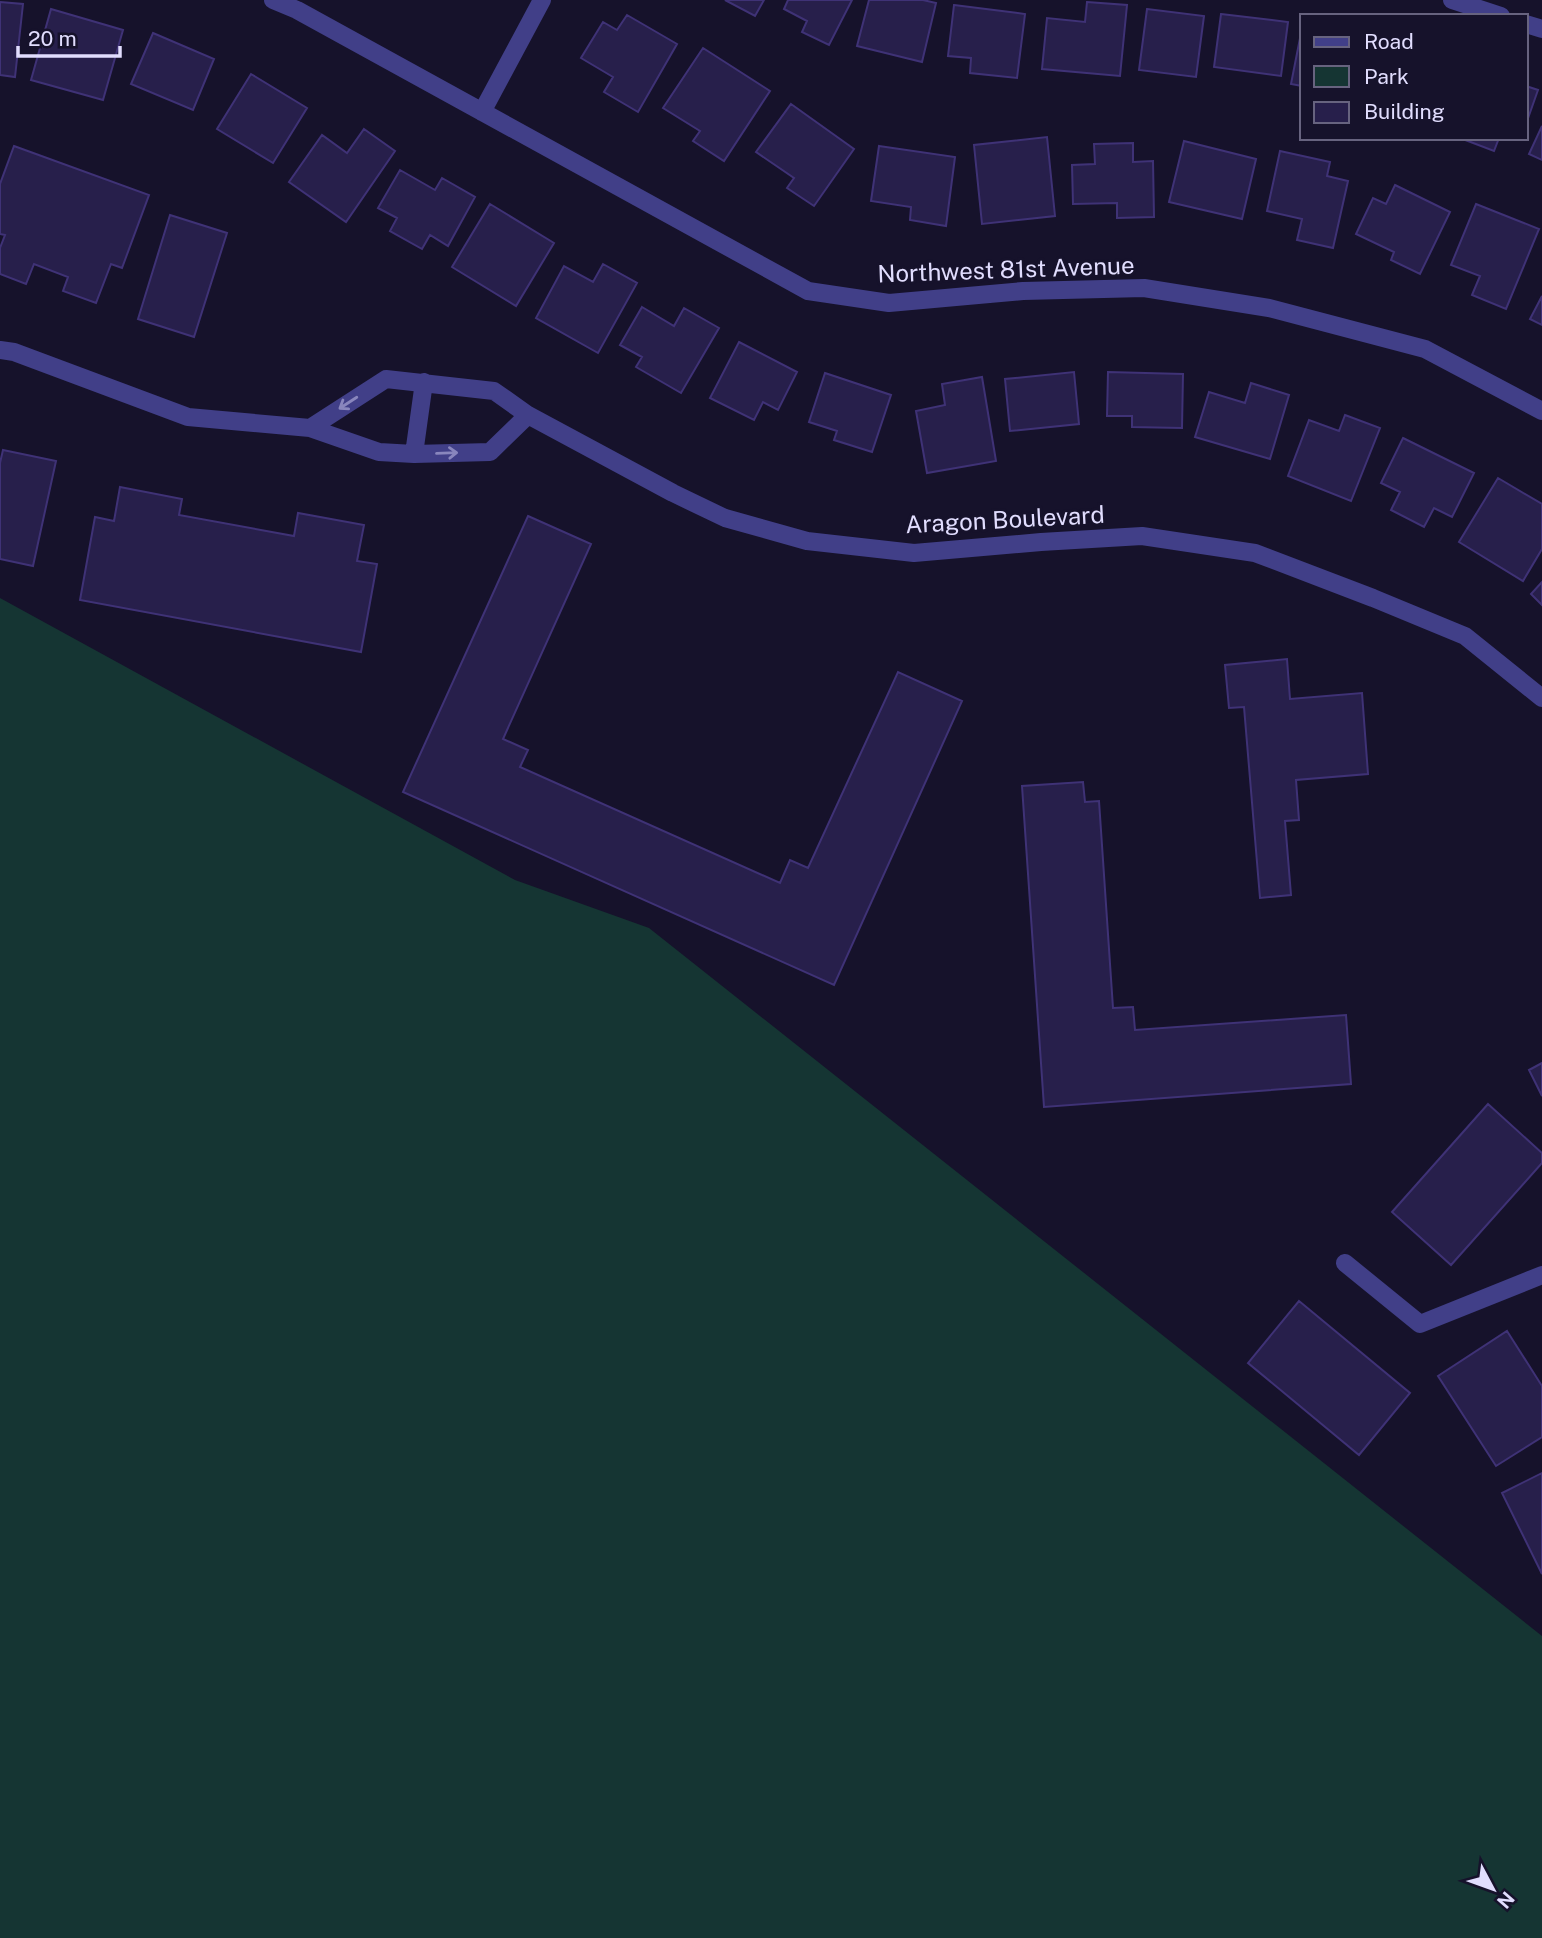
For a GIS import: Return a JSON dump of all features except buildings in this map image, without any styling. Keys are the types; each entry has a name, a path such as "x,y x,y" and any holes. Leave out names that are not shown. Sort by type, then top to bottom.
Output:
{"street":[{"name":"Northwest 81st Avenue","path":"273,0 298,10 808,292 889,303 1023,291 1144,288 1269,308 1425,349 1542,411"},
{"path":"482,112 542,0"},
{"path":"1452,0 1495,14"},
{"path":"0,350 14,352 188,417 310,428 379,452 490,452 528,415"},
{"name":"Aragon Boulevard","path":"310,428 386,379 494,391 528,415 725,518 807,541 914,552 1142,536 1255,553 1465,636 1542,698"},
{"path":"414,454 424,382"},
{"path":"1345,1264 1420,1324 1542,1276"}],"green space":[{"path":"0,598 515,880 649,928 1542,1636 1542,1938 0,1938"}]}
